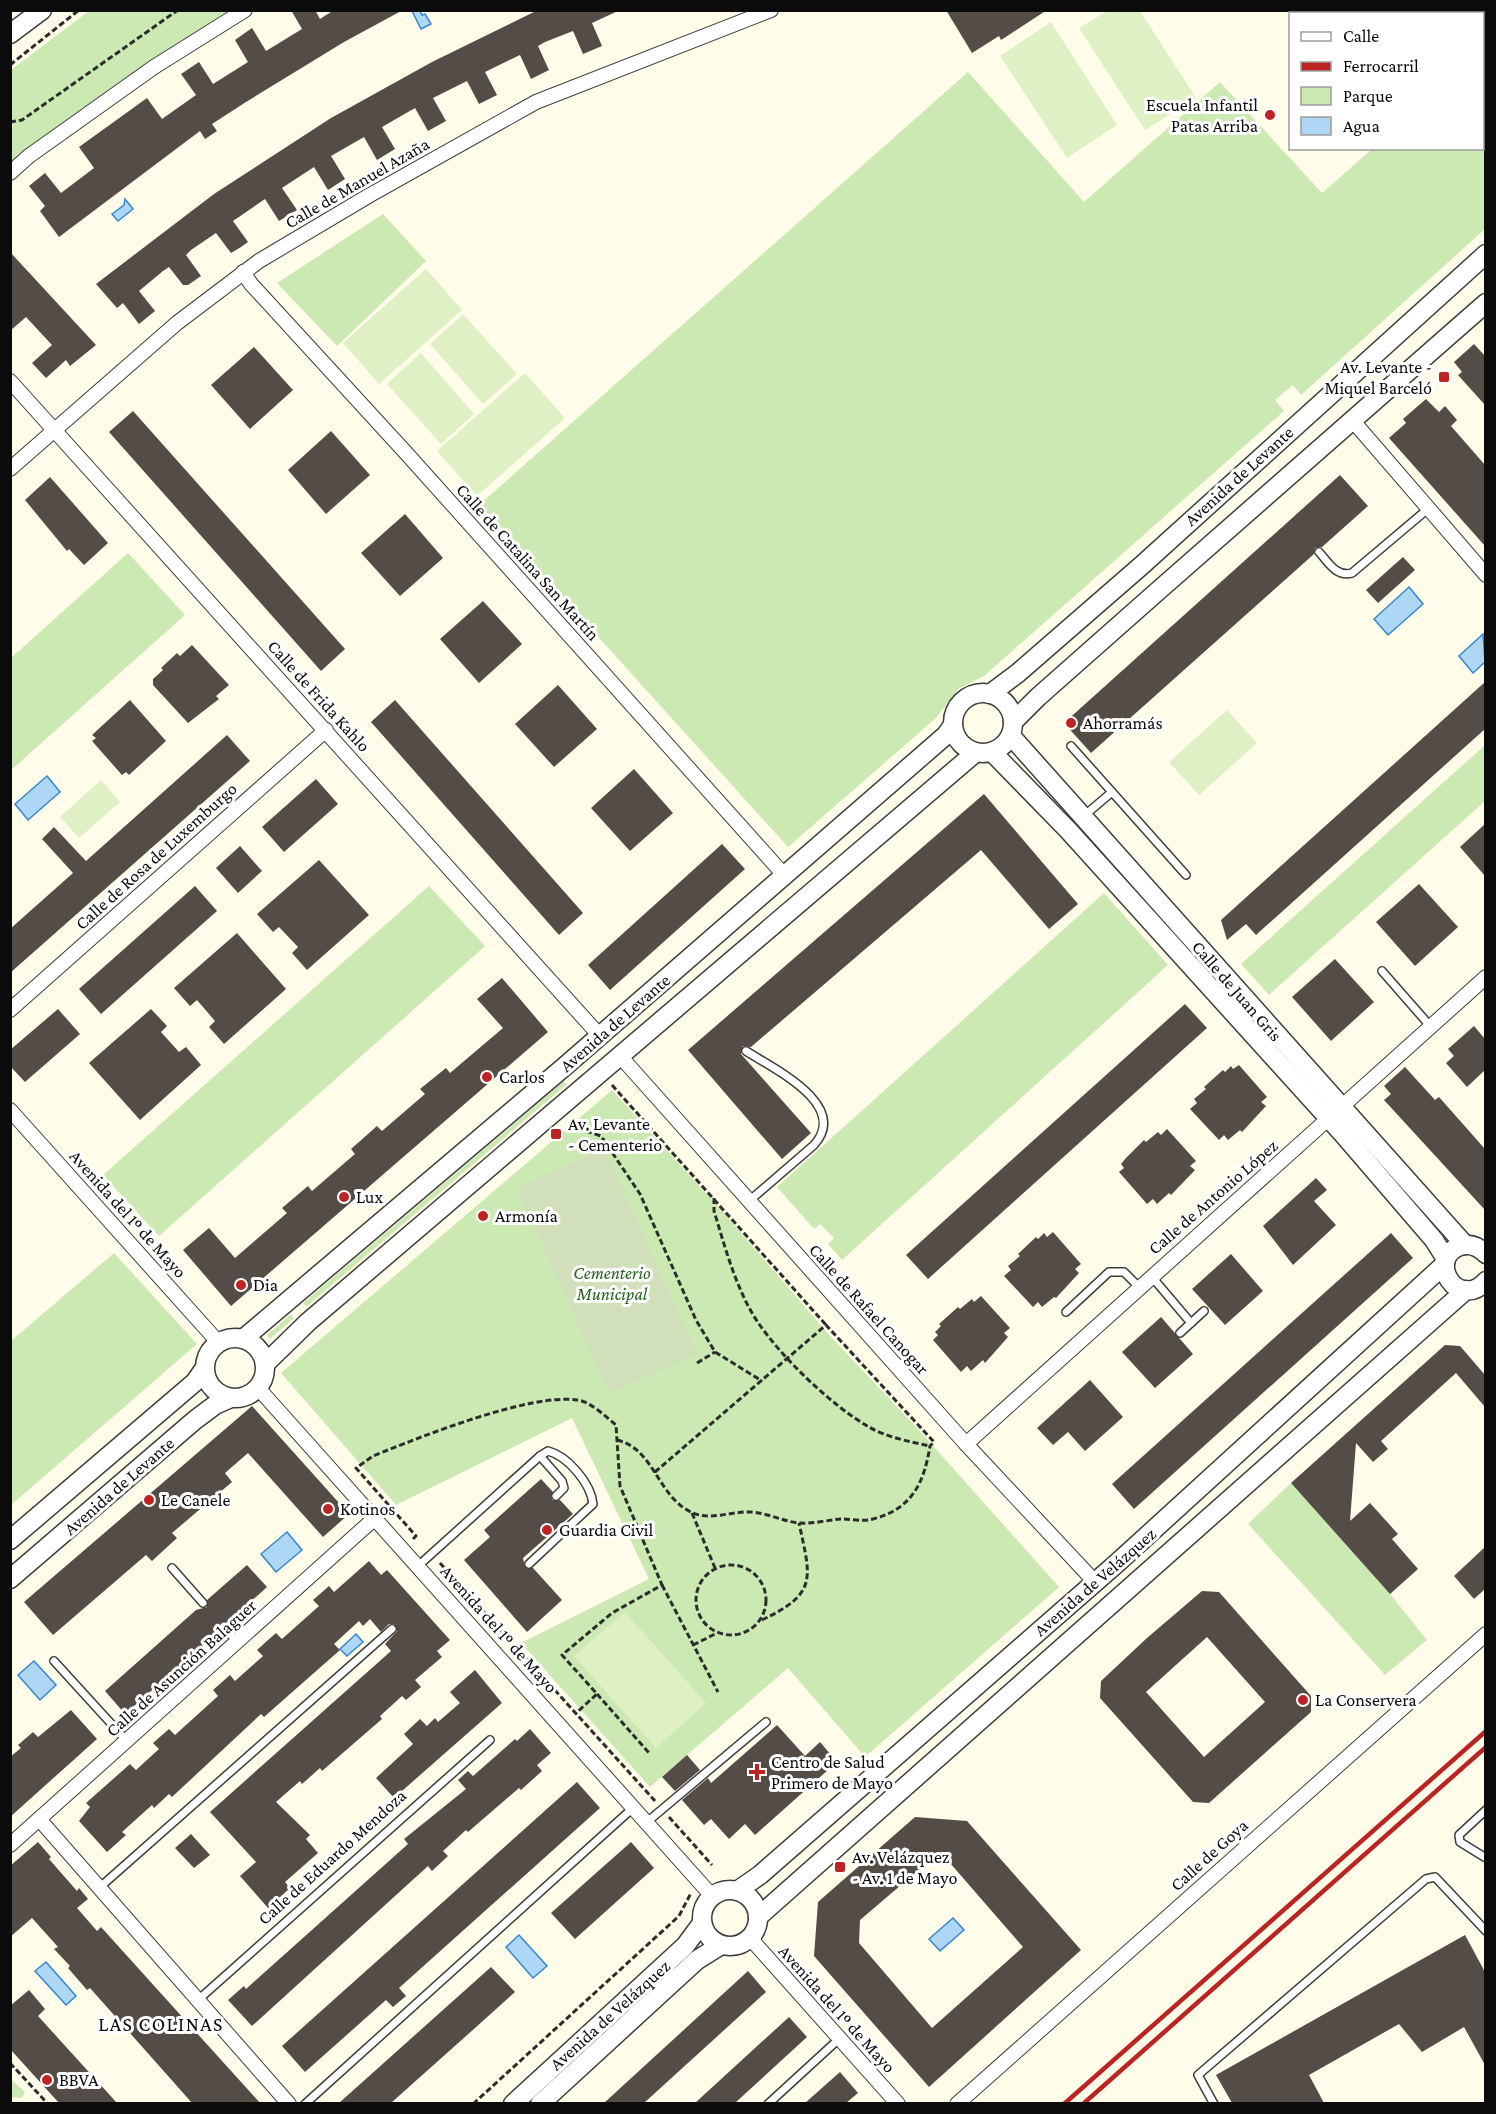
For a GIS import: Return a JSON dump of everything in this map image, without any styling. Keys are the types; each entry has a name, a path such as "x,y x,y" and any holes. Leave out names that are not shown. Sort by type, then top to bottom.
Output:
{"street":[{"path":"10,34 42,10"},
{"path":"10,173 29,156 154,67 245,10"},
{"name":"Calle de Manuel Azaña","path":"10,469 177,323 243,272 370,195 536,102 771,10"},
{"name":"Avenida de Levante","path":"993,692 1141,566 1485,254"},
{"name":"Calle de Catalina San Martín","path":"243,272 251,284 785,876"},
{"name":"Avenida de Levante","path":"1014,729 1133,613 1485,303"},
{"name":"Calle de Frida Kahlo","path":"10,381 600,1036"},
{"path":"1353,421 1484,570"},
{"path":"993,692 1006,704 1014,729 1005,744 984,755 964,747 951,728 957,710 967,698 993,692"},
{"name":"Avenida de Levante","path":"243,1339 600,1036 951,728"},
{"name":"Calle de Juan Gris","path":"1014,729 1083,817 1335,1113 1434,1240 1446,1261 1445,1271 1451,1283 1466,1290"},
{"name":"Calle de Rosa de Luxemburgo","path":"10,1010 326,730"},
{"name":"Avenida de Levante","path":"265,1364 308,1322 620,1056 984,755"},
{"name":"Calle de Juan Gris","path":"984,755 1465,1245"},
{"name":"Calle de Antonio López","path":"966,1444 1485,977"},
{"name":"Calle de Rafael Canogar","path":"620,1056 966,1444 1095,1582"},
{"name":"Avenida del 1º de Mayo","path":"10,1110 218,1342"},
{"path":"1465,1245 1472,1245 1485,1252"},
{"name":"Avenida de Velázquez","path":"737,1891 760,1875 1095,1582 1415,1294 1446,1261 1453,1250 1465,1245"},
{"path":"1466,1290 1474,1289 1485,1283"},
{"name":"Avenida de Velázquez","path":"758,1917 1466,1290"},
{"path":"232,1337 243,1339 258,1348 265,1364 264,1377 258,1388 246,1396 231,1398 212,1389 204,1369 208,1354 218,1342 232,1337"},
{"name":"Avenida de Levante","path":"10,1540 195,1382 204,1369"},
{"name":"Avenida del 1º de Mayo","path":"258,1388 707,1890"},
{"name":"Avenida de Levante","path":"10,1579 195,1420 215,1405 231,1398"},
{"name":"Calle de Asunción Balaguer","path":"10,1845 375,1518"},
{"name":"Calle de Goya","path":"957,2103 1485,1634"},
{"path":"39,1820 289,2103"},
{"path":"707,1890 737,1891 754,1904 758,1917 756,1929 750,1938 733,1946 721,1945 709,1937 702,1923 707,1890"},
{"name":"Avenida de Velázquez","path":"513,2103 685,1946 702,1923"},
{"name":"Avenida del 1º de Mayo","path":"750,1938 898,2103"},
{"name":"Avenida de Velázquez","path":"540,2103 697,1959 721,1945"}],"lane":[{"path":"1319,552 1336,571 1345,575 1352,573 1429,508"},
{"path":"1071,746 1186,875"},
{"path":"1083,817 1112,792"},
{"path":"1382,971 1431,1027"},
{"path":"746,1051 808,1093 820,1108 825,1120 822,1136 749,1201"},
{"path":"1065,1312 1109,1272 1124,1272 1139,1287"},
{"path":"1151,1276 1191,1323"},
{"path":"1180,1333 1204,1311"},
{"path":"418,1566 548,1451 559,1454 590,1488 593,1504 529,1564"},
{"path":"540,1456 562,1481 564,1488 556,1496"},
{"path":"172,1568 203,1603"},
{"path":"224,1626 237,1642"},
{"path":"99,1888 392,1629"},
{"path":"54,1661 127,1741"},
{"path":"647,1822 766,1722"},
{"name":"Calle de Eduardo Mendoza","path":"198,2000 490,1740"},
{"path":"305,2103 634,1808"},
{"path":"1485,1810 1459,1835 1460,1842 1485,1858"},
{"path":"1214,2103 1198,2075 1426,1879 1435,1877 1485,1931"},
{"path":"768,2103 840,2038"}],"path":[{"path":"10,65 79,10"},
{"path":"10,122 22,120 178,10"},
{"path":"979,688 993,692 1013,703 1014,729 1010,750 984,755 957,749 951,728 951,708 962,695 979,688"},
{"path":"612,1085 826,1325 934,1442 930,1446 926,1468 910,1501 872,1520 799,1523 767,1513 736,1511 719,1516 692,1513 675,1503 655,1472 630,1443 616,1440"},
{"path":"577,1113 569,1120 577,1128 601,1136 640,1194 696,1320 715,1352 762,1381"},
{"path":"714,1198 714,1211 724,1246 741,1288 757,1320 787,1359 835,1403 870,1428 930,1446"},
{"path":"655,1472 826,1325"},
{"path":"697,1363 715,1352"},
{"path":"712,1865 356,1468 373,1456 412,1440 542,1401 579,1400 616,1425 620,1486 662,1586 718,1692"},
{"path":"692,1513 715,1568"},
{"path":"760,1620 766,1597 756,1575 737,1565 715,1568 699,1584 696,1606 706,1626 717,1633 741,1635 760,1620 785,1609 801,1596 809,1577 799,1523"},
{"path":"403,1549 416,1536"},
{"path":"650,1754 562,1654 612,1613 662,1586"},
{"path":"693,1645 717,1633"},
{"path":"575,1714 597,1694"},
{"path":"474,2103 679,1916 688,1896 707,1890"},
{"path":"10,2062 48,2103"}],"green space":[{"path":"89,11 228,11 115,85 11,165 11,70"},
{"path":"1107,11 1140,11 1196,98 1145,130 1079,28"},
{"path":"1051,22 1117,125 1067,158 1000,56"},
{"path":"1484,47 1485,229 1301,395 1293,385 1275,400 1284,411 984,676 958,689 936,718 788,847 479,505 968,72 1084,202 1220,82 1322,193 1371,150 1484,150"},
{"path":"383,214 426,261 337,346 277,283"},
{"path":"426,269 462,310 379,384 343,343"},
{"path":"463,314 517,374 483,404 430,344"},
{"path":"421,353 474,414 441,444 387,384"},
{"path":"525,373 565,418 477,496 437,451"},
{"path":"128,553 185,615 11,770 11,658"},
{"path":"1227,710 1257,743 1199,795 1169,762"},
{"path":"1485,745 1485,801 1269,995 1241,964"},
{"path":"101,780 120,802 79,838 60,817"},
{"path":"429,886 485,946 159,1236 103,1175"},
{"path":"1104,893 1168,965 842,1260 828,1244 834,1238 820,1224 814,1229 777,1187"},
{"path":"564,1081 567,1084 306,1307 303,1303"},
{"path":"612,1090 723,1212 831,1337 918,1429 1059,1587 865,1757 788,1668 650,1787 521,1643 649,1579 572,1418 396,1505 281,1373"},
{"name":"Cementerio Municipal","path":"604,1148 697,1354 609,1393 517,1188"},
{"path":"114,1253 197,1344 11,1505 11,1341"},
{"path":"291,1314 294,1318 270,1339 267,1335"},
{"path":"1291,1483 1390,1594 1427,1640 1385,1675 1248,1524"},
{"path":"625,1612 706,1703 656,1748 574,1656"},
{"path":"11,2079 25,2092 22,2098 11,2097"}],"water":[{"path":"412,11 425,14 431,24 421,29"},
{"path":"125,199 133,209 118,221 112,214 124,205"},
{"path":"1409,587 1423,604 1388,635 1374,619"},
{"path":"1483,634 1485,662 1473,673 1459,656"},
{"path":"47,776 60,792 28,820 15,804"},
{"path":"287,1532 302,1550 276,1572 261,1554"},
{"path":"356,1634 363,1642 347,1656 340,1649"},
{"path":"34,1661 56,1685 40,1700 18,1675"},
{"path":"953,1918 964,1930 940,1951 929,1939"},
{"path":"519,1935 547,1966 533,1978 506,1947"},
{"path":"46,1962 76,1996 66,2005 35,1971"}],"building":[{"path":"291,10 315,10 320,19 334,10 403,10 344,42 212,124 217,131 205,139 200,131 59,237 40,211 45,206 29,186 45,173 61,193 94,168 79,147 147,98 162,119 196,95 181,74 199,62 213,84 248,62 235,40 252,28 266,51 302,29"},
{"path":"538,10 620,10 592,23 602,46 583,54 573,31 538,46 549,70 531,79 520,55 485,72 497,95 479,104 467,81 433,98 446,121 428,131 415,108 382,127 395,149 377,160 364,137 331,156 345,179 328,190 314,167 282,188 297,210 279,221 265,199 233,221 248,242 231,253 216,233 186,255 201,276 188,285 183,285 169,267 139,291 155,311 139,324 123,303 117,308 96,284 214,194 331,118 432,62"},
{"path":"946,10 1047,10 1001,40 999,36 972,53"},
{"path":"10,252 96,345 70,366 66,360 46,378 32,363 52,345 26,317 10,331"},
{"path":"1474,344 1485,356 1485,405 1458,375 1462,372 1454,362"},
{"path":"254,347 293,390 250,429 211,385"},
{"path":"1426,399 1439,412 1445,406 1457,420 1451,426 1485,465 1485,546 1389,438 1406,423 1403,419"},
{"path":"133,411 345,649 321,671 109,432"},
{"path":"331,431 370,475 326,514 288,470"},
{"path":"1340,475 1368,506 1322,547 1315,548 1314,554 1091,753 1064,723"},
{"path":"50,477 108,543 84,565 69,549 67,551 25,500"},
{"path":"405,514 443,558 400,596 361,553"},
{"path":"1403,557 1415,570 1378,603 1366,590"},
{"path":"483,601 522,644 479,683 440,639"},
{"path":"192,645 229,685 216,696 219,699 188,723 153,685 153,679 177,653 180,656"},
{"path":"1485,682 1485,729 1256,935 1246,924 1227,940 1221,920"},
{"path":"558,685 597,729 554,767 515,724"},
{"path":"130,700 166,741 129,775 126,772 122,775 92,741 96,738 92,735"},
{"path":"395,700 583,913 559,935 371,722"},
{"path":"227,735 250,761 10,973 10,929 73,873 42,839 54,827 86,861"},
{"path":"634,769 673,813 630,851 591,808"},
{"path":"316,779 338,804 284,852 262,827"},
{"path":"984,794 1078,904 1049,929 981,850 751,1047 743,1046 741,1054 811,1133 782,1159 688,1050"},
{"path":"1485,824 1485,876 1460,847"},
{"path":"722,844 745,869 610,990 588,965"},
{"path":"240,846 262,871 238,893 216,868"},
{"path":"319,860 369,915 307,970 292,953 298,947 279,927 273,932 257,914"},
{"path":"1419,884 1458,927 1415,966 1376,922"},
{"path":"195,886 217,911 101,1014 79,989"},
{"path":"237,933 286,989 224,1044 209,1027 215,1021 197,1000 190,1006 174,988"},
{"path":"1335,959 1374,1002 1331,1041 1292,997"},
{"path":"502,978 548,1032 231,1306 183,1250 209,1228 235,1258 287,1213 282,1208 308,1186 312,1191 355,1154 351,1149 377,1126 382,1131 425,1094 420,1089 446,1068 450,1073 503,1028 477,999"},
{"path":"1185,1004 1207,1028 928,1279 906,1255"},
{"path":"58,1009 80,1034 25,1082 10,1066 10,1050"},
{"path":"151,1009 167,1026 161,1032 179,1052 186,1047 201,1065 140,1120 89,1063"},
{"path":"1474,1026 1485,1039 1485,1070 1467,1087 1446,1063 1454,1056 1448,1049"},
{"path":"1239,1065 1267,1097 1261,1102 1266,1106 1242,1132 1240,1130 1228,1140 1224,1135 1219,1140 1190,1109 1197,1103 1194,1099 1206,1089 1204,1087 1223,1070 1225,1072 1231,1066 1233,1069"},
{"path":"1405,1067 1435,1100 1439,1097 1485,1149 1485,1210 1384,1100 1391,1094 1384,1086"},
{"path":"1167,1129 1196,1161 1190,1166 1195,1170 1171,1195 1169,1193 1157,1204 1153,1199 1147,1204 1119,1172 1124,1168 1121,1164 1144,1140 1146,1142 1158,1132 1161,1135"},
{"path":"1316,1178 1327,1190 1314,1201 1336,1225 1293,1265 1263,1226"},
{"path":"1053,1232 1081,1264 1075,1269 1079,1273 1056,1298 1054,1297 1042,1307 1038,1302 1033,1307 1004,1276 1011,1270 1008,1266 1036,1237 1038,1239 1044,1233 1047,1237"},
{"path":"1391,1233 1413,1258 1134,1509 1112,1484"},
{"path":"1231,1254 1263,1291 1225,1325 1192,1289"},
{"path":"981,1296 1010,1328 1004,1333 1008,1337 985,1363 983,1360 971,1371 967,1366 961,1372 933,1340 938,1335 935,1332 941,1326 939,1324 958,1307 960,1309 972,1299 974,1302"},
{"path":"1161,1317 1193,1354 1155,1388 1122,1352"},
{"path":"1445,1345 1460,1346 1485,1375 1485,1407 1456,1373 1381,1441 1388,1449 1373,1462 1356,1443 1350,1521 1370,1503 1398,1534 1392,1539 1418,1569 1390,1594 1291,1483"},
{"path":"1090,1380 1123,1417 1085,1451 1068,1432 1053,1445 1037,1428"},
{"path":"252,1406 349,1514 323,1537 248,1453 225,1473 232,1482 172,1533 177,1538 152,1561 146,1555 53,1635 24,1602"},
{"path":"541,1479 553,1492 552,1500 560,1500 573,1514 523,1558 525,1567 533,1568 562,1600 527,1632 464,1560 490,1537 484,1530"},
{"path":"1485,1547 1485,1589 1474,1599 1454,1576"},
{"path":"369,1561 381,1575 387,1570 450,1640 437,1651 442,1657 415,1680 421,1687 406,1700 402,1696 380,1716 382,1719 322,1771 320,1768 302,1784 300,1781 276,1802 310,1835 306,1839 318,1853 285,1882 290,1888 268,1908 240,1876 256,1862 210,1812 391,1651 385,1644 397,1631 394,1624 389,1624 381,1632 370,1619 363,1626 359,1621 334,1644 340,1650 264,1717 261,1714 172,1797 169,1794 154,1808 152,1805 122,1832 126,1835 107,1852 79,1821 90,1807 86,1803 130,1764 136,1770 159,1749 153,1743 169,1729 175,1735 218,1696 213,1690 230,1675 235,1681 263,1656 257,1650 268,1640 276,1633 282,1639 319,1606 313,1600 329,1586 334,1592"},
{"path":"247,1565 267,1587 228,1622 220,1622 220,1630 125,1714 105,1691 196,1610 207,1607 207,1600"},
{"path":"1202,1591 1219,1592 1311,1696 1311,1712 1209,1803 1193,1802 1100,1698 1101,1681","holes":["1207,1637 1265,1702 1204,1757 1146,1692"]},
{"path":"475,1670 502,1703 394,1798 376,1778 413,1744 404,1734 420,1719 427,1726 435,1718 438,1722 460,1703 450,1692"},
{"path":"71,1710 97,1739 10,1817 10,1757 21,1748 18,1745 33,1732 38,1737"},
{"path":"777,1725 805,1756 820,1742 837,1762 755,1835 745,1824 729,1839 711,1819 704,1825 682,1800 708,1778 711,1783"},
{"path":"530,1729 551,1753 537,1765 542,1771 468,1832 466,1830 443,1851 448,1856 432,1871 428,1866 252,2026 228,2000 244,1986 246,1989 408,1844 404,1839 466,1789 458,1780 468,1771 473,1776 515,1739 517,1741"},
{"path":"687,1755 700,1770 675,1791 662,1777"},
{"path":"577,1782 600,1808 399,1988 406,1996 393,2007 386,2000 305,2072 282,2046"},
{"path":"915,1817 967,1821 1081,1950 929,2087 814,1956 818,1902","holes":["928,1862 950,1863 1023,1947 932,2028 859,1943 860,1920"]},
{"path":"191,1834 210,1855 194,1868 175,1848"},
{"path":"38,1842 51,1857 49,1859 77,1891 79,1888 88,1899 77,1908 97,1931 101,1927 260,2103 192,2103 90,1988 87,1990 68,1968 70,1966 54,1949 58,1947 32,1918 10,1937 10,1866"},
{"path":"631,1842 654,1868 575,1939 551,1913"},
{"path":"1465,1935 1485,1972 1485,2065 1464,2027 1422,2052 1399,2024 1309,2075 1324,2103 1232,2103 1216,2075"},
{"path":"491,1967 515,1992 475,2028 391,2103 339,2103"},
{"path":"748,1971 766,1992 644,2103 604,2103"},
{"path":"29,1990 45,2009 38,2016 117,2103 59,2103 10,2049 10,2006"},
{"path":"789,2017 807,2037 735,2103 695,2103"},
{"path":"840,2072 858,2093 846,2103 805,2103"}],"railway":[{"path":"1064,2104 1486,1731"},
{"path":"1083,2104 1486,1747"}],"place":[{"name":"Escuela Infantil Patas Arriba","path":"1270,115"},
{"name":"Av. Levante - Miquel Barceló","path":"1444,377"},
{"name":"Ahorramás","path":"1071,723"},
{"name":"Carlos","path":"487,1077"},
{"name":"Av. Levante - Cementerio","path":"556,1134"},
{"name":"Lux","path":"344,1197"},
{"name":"Armonía","path":"483,1216"},
{"name":"Dia","path":"241,1285"},
{"name":"Le Canele","path":"149,1500"},
{"name":"Kotinos","path":"328,1509"},
{"name":"Guardia Civil","path":"547,1530"},
{"name":"La Conservera","path":"1303,1700"},
{"name":"Centro de Salud Primero de Mayo","path":"757,1772"},
{"name":"Av. Velázquez - Av. 1 de Mayo","path":"840,1867"},
{"name":"BBVA","path":"47,2080"}],"district":[{"name":"LAS COLINAS","path":"161,2024"}]}
